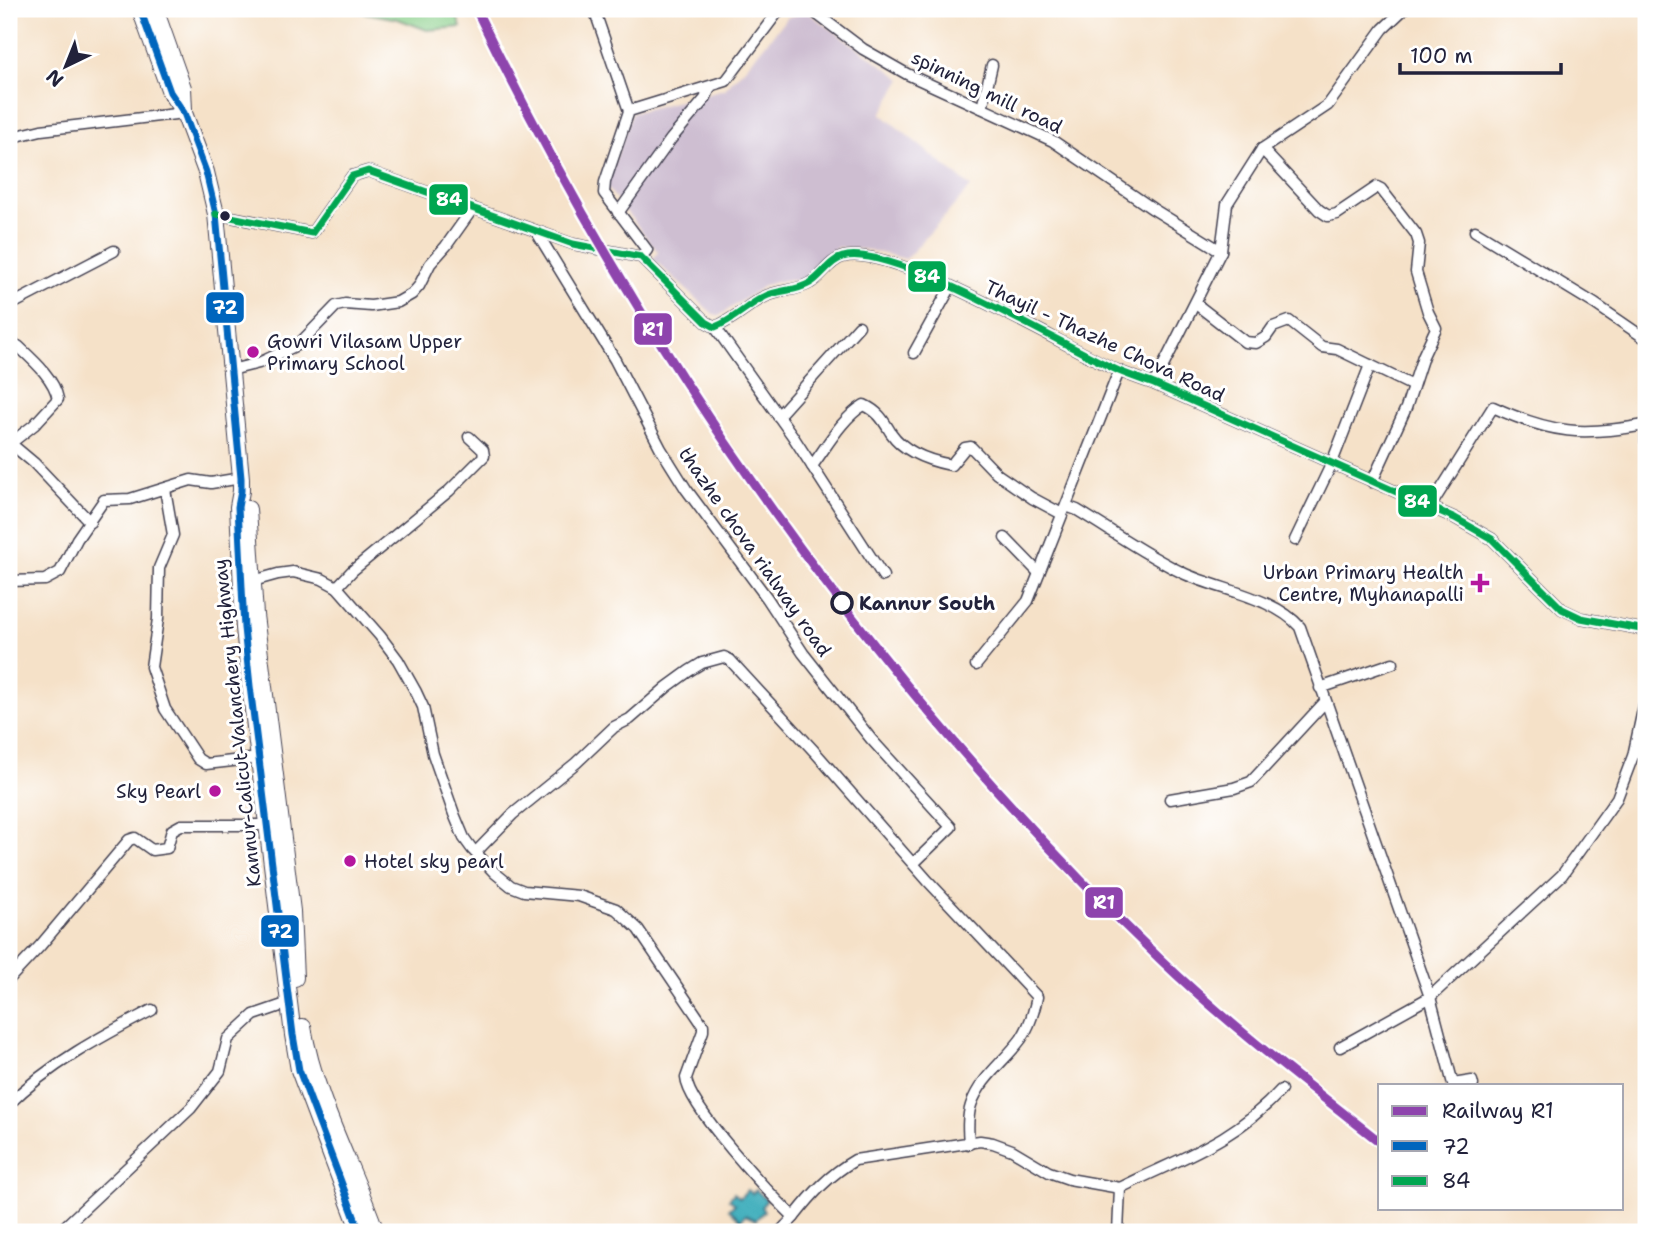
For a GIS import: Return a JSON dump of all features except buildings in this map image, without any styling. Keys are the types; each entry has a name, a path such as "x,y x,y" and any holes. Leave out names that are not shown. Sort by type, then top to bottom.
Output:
{"highway":[{"name":"Kannur-Calicut-Valanchery Highway","path":"140,9 170,92 184,113 206,172 216,214 241,484 238,507 292,911 295,979 306,1044 319,1091 376,1232"},
{"name":"Kannur-Calicut-Valanchery Highway","path":"155,9 183,89 184,113"},
{"name":"Kannur-Calicut-Valanchery Highway","path":"247,583 244,628 299,1070 360,1232"}],"street":[{"path":"594,9 629,111 605,182 604,193 647,250 641,257"},
{"path":"629,111 726,81 780,9"},
{"name":"spinning mill road","path":"810,9 863,49 907,74 1053,141 1153,209 1221,251"},
{"path":"1154,384 1221,251 1227,204 1262,149 1328,105 1383,29 1405,9"},
{"path":"982,108 992,65"},
{"path":"618,213 671,139 705,99 710,88 706,89"},
{"path":"9,138 41,130 184,113"},
{"path":"1262,149 1318,210 1328,216 1337,214 1377,187 1381,189 1416,234 1419,243 1416,272 1428,312 1436,328 1406,408 1372,482"},
{"path":"216,214 312,233 352,176 368,171 573,244 641,257 706,323 715,327 812,466 883,576"},
{"path":"231,370 259,363 299,344 336,306 372,306 398,302 412,294 430,264 473,208"},
{"name":"thazhe chova rialway road","path":"536,231 615,360 661,449 686,489 767,598 803,653 871,739 951,827 914,863"},
{"path":"1475,231 1595,304 1646,339"},
{"path":"9,303 16,302 114,251"},
{"name":"Thayil - Thazhe Chova Road","path":"715,327 729,322 761,298 774,292 792,291 810,283 841,257 861,255 887,260 998,309 1119,371 1154,384 1455,518 1492,539 1562,609 1581,618 1646,630"},
{"path":"914,353 950,288"},
{"path":"1196,303 1245,342 1256,343 1273,327 1289,321 1322,347 1337,349 1413,386"},
{"path":"778,416 859,326"},
{"path":"9,355 18,346 56,388 58,399 33,425 10,442 34,463 90,522"},
{"path":"1295,540 1331,464 1370,365"},
{"path":"976,665 1028,601 1119,371"},
{"path":"812,466 836,433 857,409 864,405 875,410 886,421 891,433 914,452 931,461 951,465 965,448 971,447 998,474 1064,510 1077,510 1183,573 1258,601 1294,620 1300,627 1430,997 1453,1084 1472,1081 1473,1084"},
{"path":"1430,507 1493,407 1521,420 1572,432 1645,424 1646,442"},
{"path":"337,587 369,556 449,491 484,456 483,450 469,437"},
{"path":"9,582 45,580 60,572 77,539 104,500 130,499 191,480 241,484"},
{"path":"166,489 173,535 159,568 158,619 151,667 165,709 198,759 206,764 259,758"},
{"path":"1005,538 1039,573"},
{"path":"247,583 278,573 293,572 321,579 337,587 380,636 408,676 423,707 433,754 454,814 464,838 475,852 510,886 524,891 579,896 605,904 616,909 638,929 703,1024 686,1079 701,1112 794,1217"},
{"path":"475,852 513,814 614,727 630,719 689,671 702,663 724,657 753,684 867,813 1037,997 1033,1016 1021,1039 992,1070 971,1103 968,1118 969,1143"},
{"path":"1320,688 1393,663"},
{"path":"1340,1047 1430,997 1562,875 1617,798 1633,756 1646,696"},
{"path":"1170,799 1234,788 1251,782 1325,702"},
{"path":"9,979 129,841 135,838 152,850 167,848 172,830 181,825 267,825"},
{"path":"59,1232 191,1108 220,1071 228,1039 254,1015 289,1003"},
{"path":"9,1104 68,1059 152,1010"},
{"path":"780,1232 814,1191 855,1160 980,1141 1012,1150 1049,1172 1081,1182 1096,1182 1120,1188 1173,1165 1243,1126 1281,1090"},
{"path":"1118,1232 1120,1188"}],"shaded area":[{"path":"807,12 902,79 881,114 971,187 906,259 868,250 838,247 829,252 802,281 784,280 765,285 719,316 713,314 653,259 658,252 606,186 632,113 724,89 788,17"}],"green space":[{"path":"344,9 454,9 461,27 427,30 398,19"}],"water":[{"path":"747,1190 752,1194 756,1190 767,1200 761,1207 764,1211 756,1220 745,1215 741,1220 729,1209 735,1204 729,1199 734,1193 740,1198"}],"rail line":[{"name":"R1","path":"476,9 542,140 615,268 692,393 776,514 864,632 958,746 1057,855 1160,959 1240,1030 1378,1140"}],"transit line":[{"name":"72","path":"140,9 170,92 184,113 206,172 216,214 241,478 238,507 244,628 293,1035 299,1070 360,1232"},
{"name":"84","path":"216,214 312,233 352,176 368,171 573,244 641,257 706,322 715,327 764,297 810,283 834,261 843,257 867,257 899,265 938,280 1119,371 1154,384 1455,518 1492,539 1562,609 1581,618 1646,630"}],"place":[{"name":"Gowri Vilasam Upper Primary School","path":"253,352"},
{"name":"Urban Primary Health Centre, Myhanapalli","path":"1480,583"},
{"name":"Kannur South","path":"842,603"},
{"name":"Sky Pearl","path":"215,791"},
{"name":"Hotel sky pearl","path":"350,861"}]}
